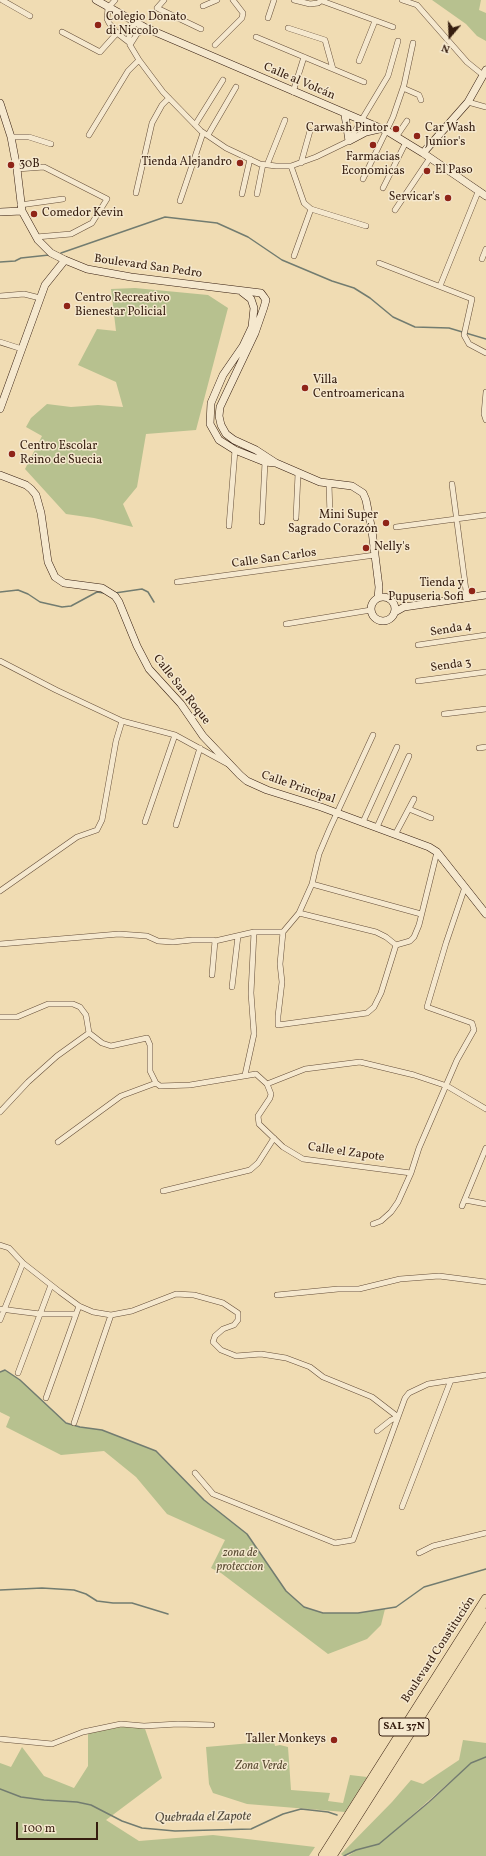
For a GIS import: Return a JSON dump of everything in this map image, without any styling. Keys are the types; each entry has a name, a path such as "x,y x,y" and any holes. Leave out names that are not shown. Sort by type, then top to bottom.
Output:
{"highway":[{"name":"Boulevard Constitución","path":"323,1856 486,1599"},
{"name":"Boulevard Constitución","path":"332,1856 486,1613"}],"street":[{"path":"2,0 30,16"},
{"name":"Calle al Volcán","path":"96,0 146,28 345,115 387,131 423,153 478,192 486,196"},
{"path":"115,0 108,8 107,19 117,33 130,44 139,60 169,98 206,134 226,148 265,165 291,166 301,163 379,128"},
{"path":"164,0 157,8 201,28"},
{"path":"203,6 217,0"},
{"path":"215,45 242,18 243,13 233,0"},
{"path":"268,18 274,0"},
{"path":"294,0 310,4 322,1 393,27"},
{"path":"402,0 417,6 467,62 485,72 468,102 423,153"},
{"path":"359,61 375,21"},
{"path":"130,44 129,37 135,22"},
{"path":"130,44 137,34 146,28"},
{"path":"288,28 324,40 332,69"},
{"path":"62,32 100,52 117,33 131,31"},
{"path":"256,37 364,82"},
{"path":"349,141 388,76 398,41"},
{"path":"363,178 387,131 403,88 413,43"},
{"path":"293,92 304,57"},
{"path":"89,135 128,71 139,60"},
{"path":"196,125 223,80"},
{"path":"180,201 206,134 236,87"},
{"path":"403,88 419,95 421,100"},
{"path":"136,193 152,123 162,105 169,98"},
{"path":"468,102 486,107"},
{"name":"Boulevard San Pedro","path":"0,103 11,137 17,169 21,208 36,237 51,253 87,269 131,278 261,293 266,300 264,307 249,347 220,407 219,416 221,425 226,434 234,440 250,447 298,474 329,484 352,486 363,493 368,509 375,555 379,587 378,598"},
{"path":"345,115 349,141"},
{"path":"257,194 265,165 285,120"},
{"path":"396,137 407,121"},
{"path":"301,163 310,131"},
{"path":"11,137 29,137 51,144"},
{"path":"383,188 406,142"},
{"path":"395,210 430,158"},
{"path":"242,194 250,159"},
{"path":"291,166 304,203 311,208 366,226"},
{"path":"17,169 44,167 108,199 92,223 71,234 36,237"},
{"path":"440,286 478,192"},
{"path":"0,212 63,199"},
{"path":"294,256 311,208"},
{"path":"482,259 486,249"},
{"path":"0,409 45,285 65,260"},
{"path":"379,263 472,299 464,333 469,344 486,353"},
{"name":"Boulevard San Pedro","path":"240,291 251,299 254,308 254,318 244,346 220,382 211,403 209,418 215,435 219,440 247,456 265,462 276,463"},
{"path":"0,296 24,294 40,298"},
{"path":"0,342 22,349"},
{"path":"486,392 484,414 486,420"},
{"path":"247,456 250,447"},
{"path":"230,526 235,450"},
{"path":"262,522 265,462"},
{"path":"296,518 298,474"},
{"name":"Calle San Roque","path":"0,475 26,486 31,489 36,496 41,513 48,562 55,577 64,583 102,588 115,596 149,669 181,704 204,736 232,766"},
{"path":"329,484 330,515"},
{"path":"452,484 467,598"},
{"path":"396,528 486,515"},
{"name":"Calle San Carlos","path":"177,582 375,555"},
{"path":"379,587 394,603 404,607"},
{"path":"371,610 376,618 380,620 390,619 395,612 404,607 486,595"},
{"path":"371,610 374,601 378,598 387,597"},
{"path":"394,603 395,612"},
{"path":"286,624 371,610"},
{"name":"Senda 4","path":"418,645 486,635"},
{"name":"Calle Principal","path":"0,661 56,690 122,721 175,735 232,766 247,781 267,790 296,798 420,842 437,852 486,914"},
{"name":"Senda 3","path":"418,681 486,672"},
{"path":"444,714 486,709"},
{"path":"0,891 76,837 97,830 102,820 116,741 122,721"},
{"path":"145,822 175,735"},
{"path":"373,735 320,854 312,884 299,913 283,932 280,964 282,982 278,1025 367,1013 374,1007 381,993 396,945"},
{"path":"363,822 397,746"},
{"path":"479,748 486,747"},
{"path":"176,825 200,748"},
{"path":"377,827 409,756"},
{"path":"396,833 414,799"},
{"path":"409,809 431,818"},
{"path":"396,945 410,941 414,937 437,852"},
{"path":"312,884 421,914"},
{"path":"373,1224 391,1212 398,1202 411,1173 419,1148 457,1060 474,1030 472,1023 427,1007 446,943 465,887"},
{"path":"299,913 376,932 386,936 396,945"},
{"path":"0,944 118,934 147,936 158,941 215,941 254,932 283,932"},
{"path":"245,1075 254,1034 252,993 254,932"},
{"path":"232,987 238,936"},
{"path":"212,975 215,941"},
{"path":"0,1018 17,1017 48,1004 72,1004 80,1006 86,1015 89,1033 102,1044 111,1046 147,1038 150,1045 150,1071 156,1083 160,1086 168,1087 190,1085 256,1074 267,1084 305,1069 360,1062 414,1075 447,1086 486,1109"},
{"path":"0,1112 28,1082 89,1033"},
{"path":"58,1142 121,1096 156,1083"},
{"name":"Calle el Zapote","path":"267,1084 270,1090 270,1098 258,1116 259,1124 283,1147 303,1159 411,1173"},
{"path":"163,1191 250,1170 258,1163 274,1138"},
{"path":"462,1206 486,1148"},
{"path":"465,1200 486,1204"},
{"path":"0,1244 9,1248 23,1263 51,1285 80,1306 93,1312 111,1315 132,1312 176,1294 194,1295 223,1303 238,1313 238,1320 234,1325 223,1329 215,1336 213,1342 221,1350 236,1356 261,1354 293,1361 310,1368 323,1377 372,1397 398,1417"},
{"path":"0,1320 2,1309 23,1263"},
{"path":"277,1295 338,1289 359,1289 400,1280 438,1276 486,1282"},
{"path":"18,1374 51,1285"},
{"path":"46,1398 80,1306"},
{"path":"2,1309 40,1314 76,1314"},
{"path":"74,1423 111,1315"},
{"path":"195,1473 213,1494 335,1543 353,1540 405,1398 409,1393 428,1384 486,1375"},
{"path":"402,1506 451,1380"},
{"path":"378,1431 391,1420 398,1417"},
{"path":"419,1553 434,1546 486,1533"},
{"path":"0,1739 52,1744 83,1732 121,1724 144,1726 178,1724 212,1725"}],"green space":[{"path":"432,0 481,0 479,10 486,13 486,41 477,36 466,24"},
{"path":"135,288 208,295 228,308 196,430 146,434 137,487 123,504 133,527 94,518 66,514 25,469 42,436 26,427 31,418 47,404 71,407 98,405 123,407 116,382 78,365 97,329 116,331 111,289"},
{"name":"zona de proteccion","path":"5,1370 20,1380 66,1423 80,1427 102,1430 156,1451 204,1500 247,1534 286,1591 304,1607 323,1613 358,1613 385,1609 381,1625 367,1639 328,1654 221,1573 211,1568 225,1540 167,1514 136,1477 104,1451 61,1455 6,1427 10,1417 0,1412 0,1372"},
{"path":"144,1726 162,1778 106,1820 139,1841 213,1835 315,1847 309,1856 0,1856 0,1763 11,1767 22,1747 44,1776 74,1788 88,1766 88,1732 122,1727"},
{"path":"463,1740 486,1743 486,1856 348,1856 354,1852 343,1856 341,1854 392,1802 411,1780 423,1784 459,1760","holes":["470,1764 430,1802 392,1833"]},
{"name":"Zona Verde","path":"274,1741 275,1746 280,1745 288,1747 291,1790 330,1793 328,1801 343,1803 350,1775 367,1777 345,1812 247,1804 213,1793 209,1784 206,1747"}],"waterway":[{"path":"61,253 165,217 217,223 248,237 282,260 332,281 354,288 370,298 393,317 415,327 449,328 486,339"},
{"path":"0,262 49,255"},
{"path":"115,593 142,589 148,592 154,602"},
{"path":"0,592 18,590 28,594 40,602 62,607 71,606 97,592 104,593"},
{"path":"0,1372 5,1370 20,1380 66,1423 80,1427 102,1430 156,1451 204,1500 247,1534 286,1591 304,1607 323,1613 358,1613 396,1607 424,1587 486,1569"},
{"path":"0,1590 42,1588 74,1590 86,1594 97,1601 132,1603 168,1614"},
{"name":"Quebrada el Zapote","path":"344,1856 356,1850 379,1844 429,1802 471,1763 486,1757"},
{"name":"Quebrada el Zapote","path":"0,1789 21,1797 77,1802 91,1805 122,1821 142,1828 175,1831 251,1829 283,1814 301,1809 328,1812 337,1815"}],"place":[{"name":"Colegio Donato di Niccolo","path":"98,25"},
{"name":"Carwash Pintor","path":"396,129"},
{"name":"Car Wash Junior's","path":"417,136"},
{"name":"Farmacias Economicas","path":"373,145"},
{"name":"Tienda Alejandro","path":"240,163"},
{"name":"30B","path":"11,165"},
{"name":"El Paso","path":"427,171"},
{"name":"Servicar's","path":"448,198"},
{"name":"Comedor Kevin","path":"34,214"},
{"name":"Centro Recreativo Bienestar Policial","path":"67,306"},
{"name":"Villa Centroamericana","path":"305,388"},
{"name":"Centro Escolar Reino de Suecia","path":"12,454"},
{"name":"Mini Super Sagrado Corazón","path":"386,523"},
{"name":"Nelly's","path":"366,548"},
{"name":"Tienda y Pupuseria Sofi","path":"472,591"},
{"name":"Taller Monkeys","path":"334,1740"}]}
